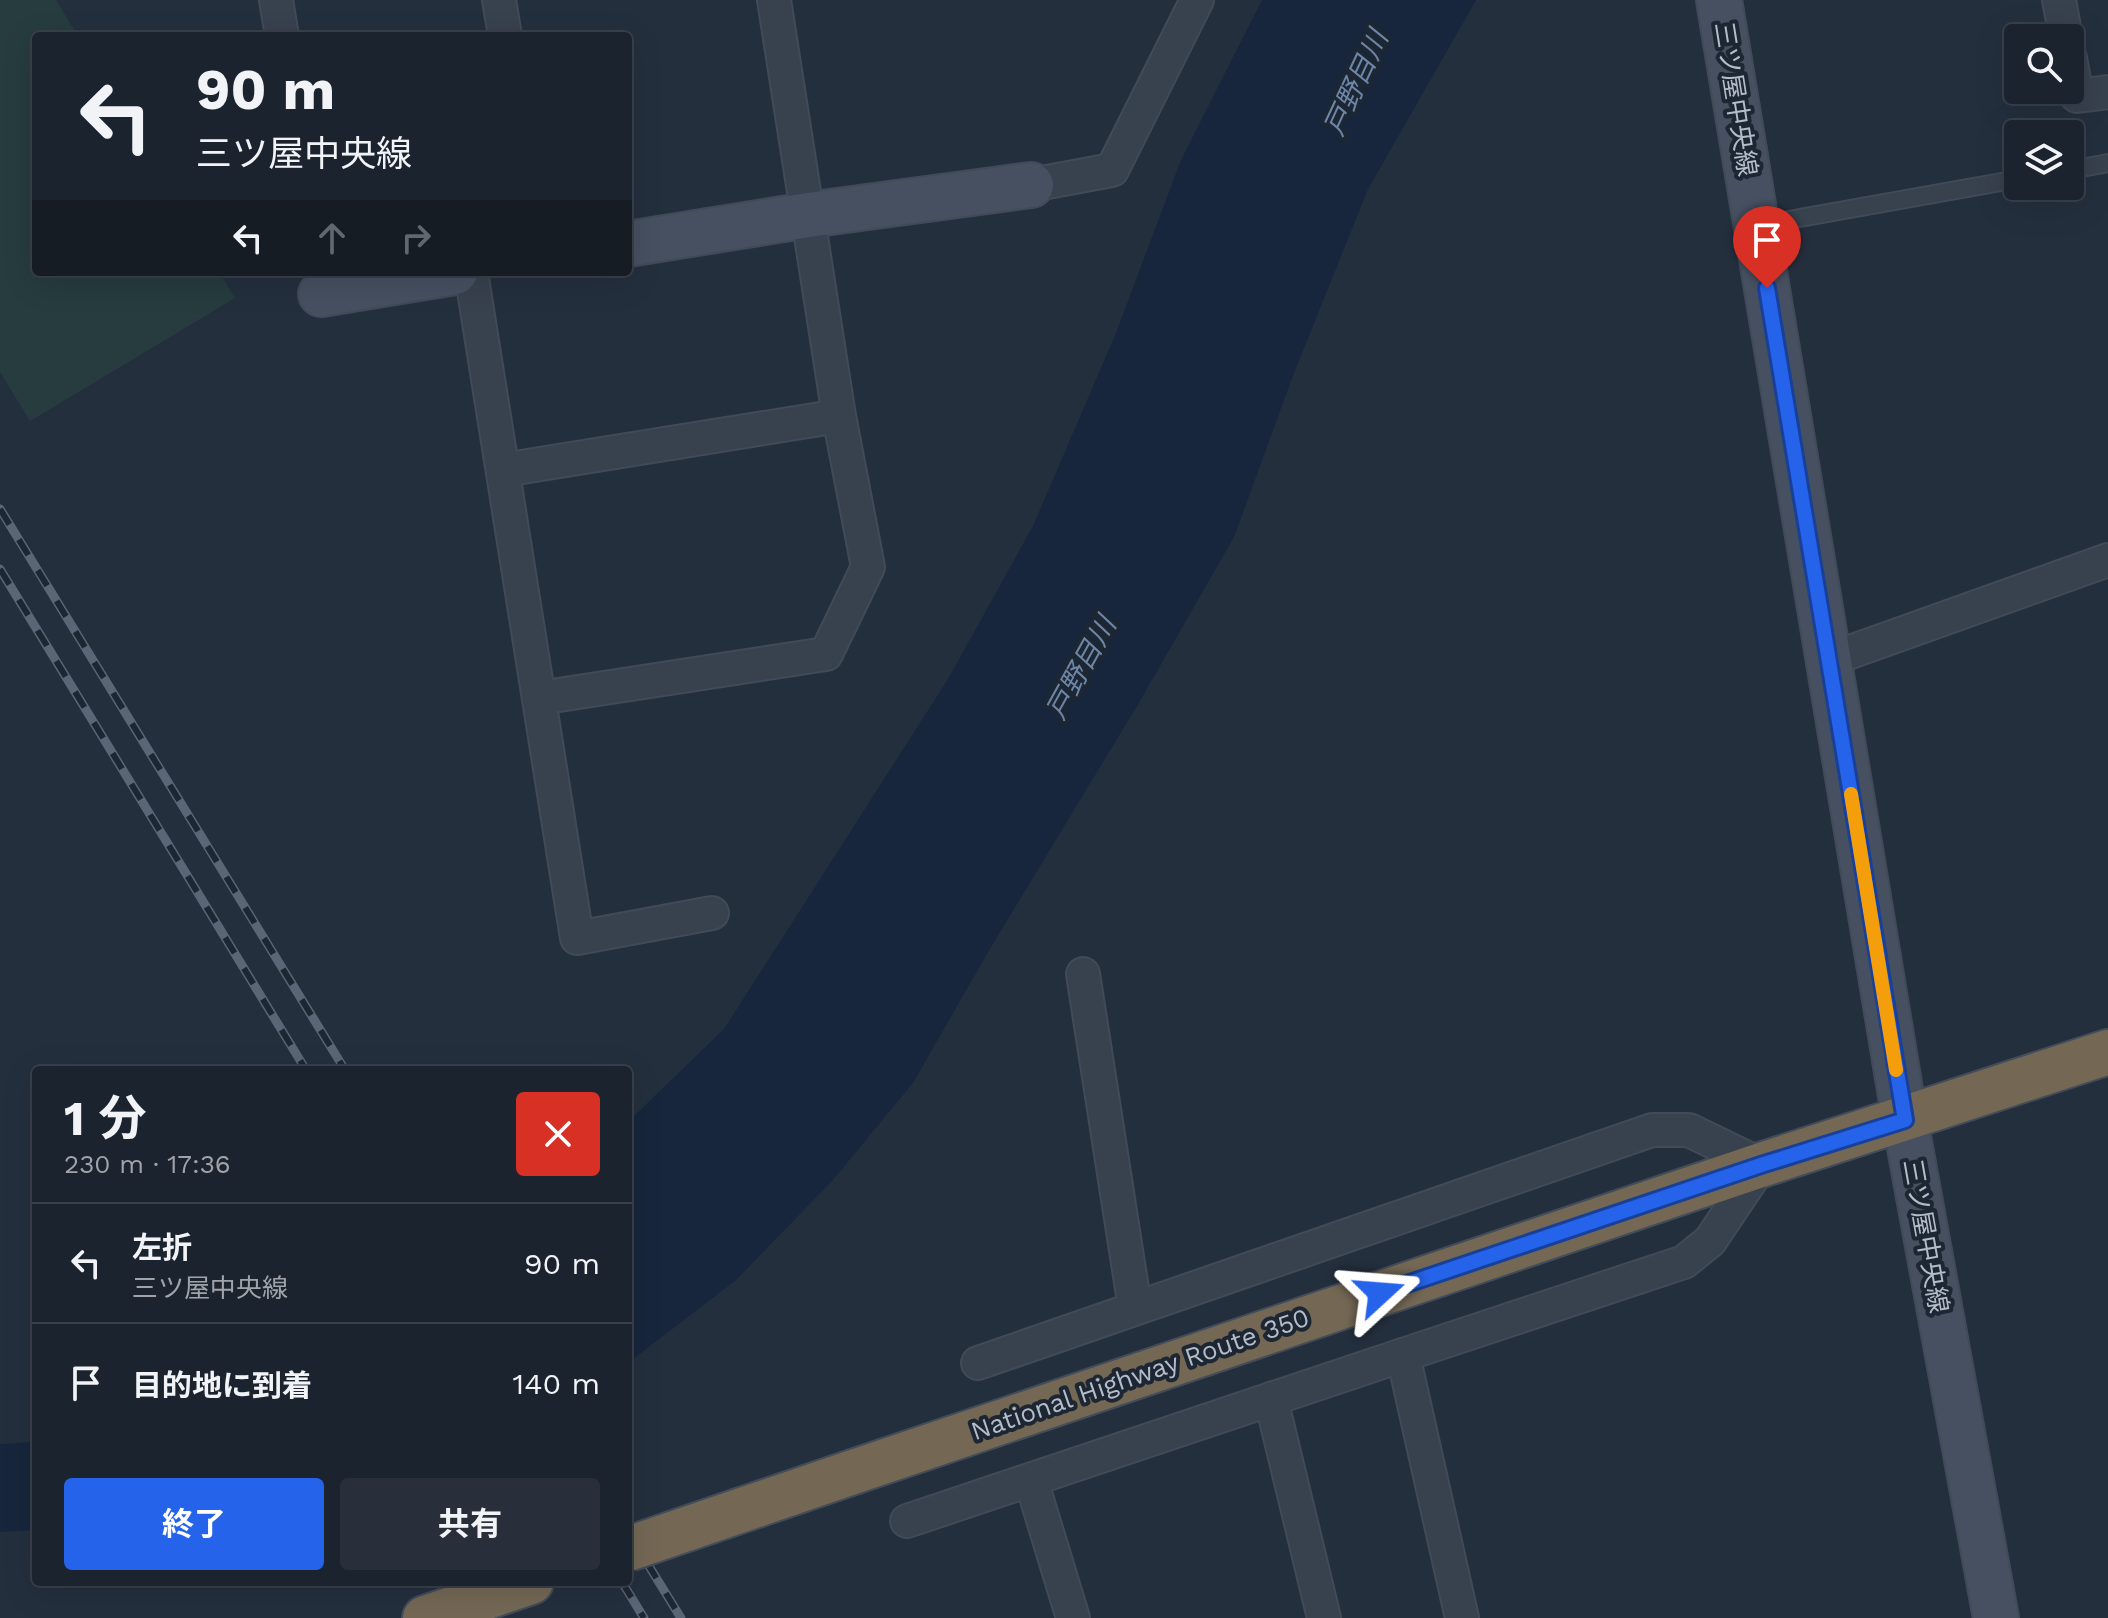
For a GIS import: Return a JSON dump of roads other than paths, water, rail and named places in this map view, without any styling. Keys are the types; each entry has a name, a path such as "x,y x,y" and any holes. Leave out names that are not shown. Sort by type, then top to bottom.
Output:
{"highway":[{"name":"National Highway Route 350","path":"632,1548 1262,1332 2108,1052"},
{"path":"425,1618 519,1586"}],"main road":[{"name":"三ツ屋中央線","path":"1719,0 1905,1120 1996,1618"},
{"path":"632,243 808,215 1031,185"},
{"path":"320,283 406,276"}],"street":[{"path":"276,0 281,32"},
{"path":"499,0 504,32"},
{"path":"539,698 826,654 868,567 839,416 774,0"},
{"path":"1031,185 1112,170 1197,0"},
{"path":"2059,0 2063,24"},
{"path":"2084,95 2108,92"},
{"path":"472,276 577,938 712,913"},
{"path":"503,470 839,416"},
{"path":"1828,660 2108,560"},
{"path":"1083,974 1135,1308"},
{"path":"907,1521 1684,1262 1710,1241 1761,1165 1689,1130 1652,1130 978,1363"},
{"path":"1403,1355 1462,1618"},
{"path":"1271,1399 1324,1618"},
{"path":"1031,1480 1073,1618"}],"lane":[{"path":"2084,167 2108,163"},
{"path":"1756,226 2004,182"}],"water":[{"name":"戸野目川","path":"1262,0 1476,0 1368,189 1294,373 1234,537 913,1083 832,1181 736,1280 632,1360 632,1118 724,1029 948,679 1033,526 1116,333 1181,160"},
{"path":"32,1442 32,1530 0,1532 0,1444"}],"railway":[{"path":"0,509 343,1066"},
{"path":"0,569 304,1066"},
{"path":"632,1538 681,1618"},
{"path":"624,1586 644,1618"}]}
